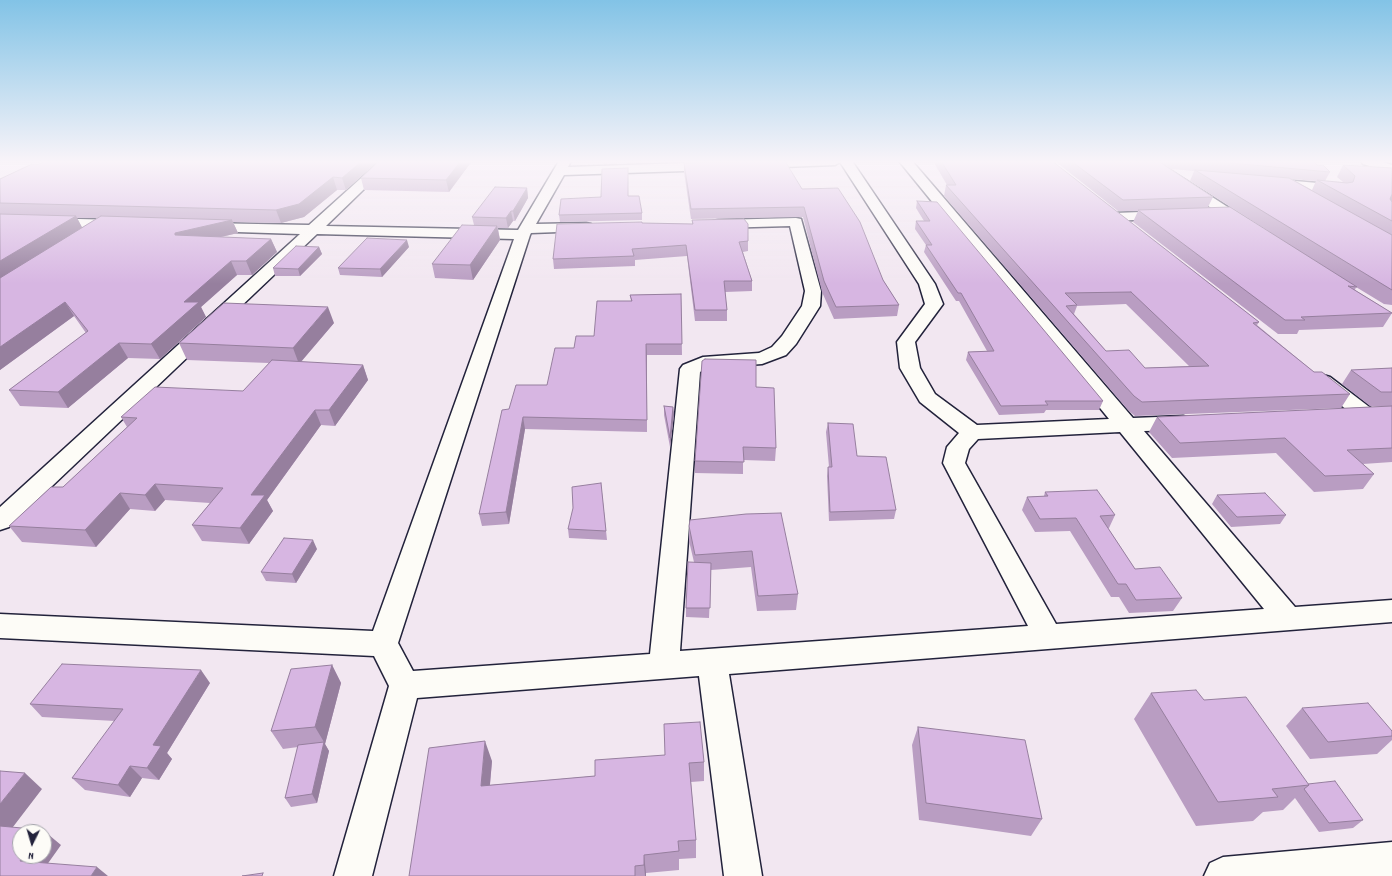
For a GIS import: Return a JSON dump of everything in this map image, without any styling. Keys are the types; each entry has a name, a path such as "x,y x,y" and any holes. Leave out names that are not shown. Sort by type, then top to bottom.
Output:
{"street":[{"path":"0,521 343,202"},
{"path":"353,876 405,685 383,644 525,232 542,202"},
{"path":"873,202 927,284 934,304 906,342 910,368 927,398 972,432 1198,422"},
{"path":"939,202 1289,619"},
{"path":"1210,202 1253,230"},
{"path":"1134,232 1109,213 1182,215"},
{"path":"1205,214 1227,213"},
{"path":"0,221 136,225"},
{"path":"664,666 690,369 703,363 762,358 779,351 789,340 811,306 814,291 796,222 701,224"},
{"path":"85,236 104,224"},
{"path":"190,226 525,232 598,227"},
{"path":"1309,370 1375,414 1333,416"},
{"path":"972,432 958,447 954,463 1048,637"},
{"path":"405,685 1289,619 1386,616"},
{"path":"0,626 383,644"},
{"path":"712,662 743,876"},
{"path":"1223,876 1392,861"}],"building":[{"path":"302,202 299,204 276,210 0,203"},
{"path":"484,202 519,202 513,211 511,211 506,218 472,217"},
{"path":"561,202 640,202 642,213 559,215"},
{"path":"690,202 847,202 860,222 883,280 899,305 836,307 824,281 804,207 691,209"},
{"path":"918,202 937,202 1103,401 1045,401 1048,405 1001,406 968,352 994,351 961,293 958,293 926,245 932,245 916,221 930,221"},
{"path":"961,202 1105,202 1259,322 1253,323 1314,372 1322,372 1350,394 1142,402 1134,396","holes":["1131,292 1209,366 1145,368 1129,350 1106,351 1066,306 1077,305 1065,293"]},
{"path":"1247,202 1332,202 1392,235 1392,290"},
{"path":"1357,202 1392,202 1392,221"},
{"path":"1230,207 1357,287 1348,286 1392,313 1301,317 1305,320 1285,320 1138,210"},
{"path":"0,214 76,216 0,261"},
{"path":"101,216 232,220 175,233 175,235 271,239 246,261 231,261 184,302 199,302 151,344 119,343 58,392 9,390 88,331 65,302 0,347 0,278"},
{"path":"744,219 748,224 748,241 739,242 752,281 724,281 727,310 695,310 686,245 632,249 634,256 553,259 557,224 642,222 693,224 692,220"},
{"path":"462,225 497,226 470,265 432,264"},
{"path":"367,238 407,240 380,269 338,268"},
{"path":"296,246 319,247 298,269 273,268"},
{"path":"681,294 682,344 646,344 647,420 523,417 506,512 479,514 502,410 509,409 516,385 547,385 555,348 574,348 576,336 594,336 597,301 632,301 630,295"},
{"path":"224,303 328,307 293,348 179,343"},
{"path":"705,359 756,360 756,387 774,388 776,448 743,447 744,462 695,461 702,361"},
{"path":"272,360 363,365 329,410 315,410 251,495 265,495 240,528 192,525 223,488 155,484 145,495 120,493 85,530 9,526 51,487 63,487 137,418 121,417 155,387 243,391"},
{"path":"1392,368 1392,392 1381,392 1351,370"},
{"path":"664,406 673,407 670,438"},
{"path":"1392,406 1392,448 1347,450 1374,474 1325,476 1285,438 1180,443 1157,417"},
{"path":"828,423 853,424 857,456 886,457 896,510 830,512 828,467 832,467"},
{"path":"601,483 606,531 568,529 573,508 572,487"},
{"path":"1097,490 1115,515 1100,516 1135,569 1160,567 1182,598 1136,600 1126,584 1118,584 1076,518 1040,519 1027,497 1048,496 1045,492"},
{"path":"1265,493 1286,515 1237,517 1217,495"},
{"path":"781,513 798,594 758,596 752,551 695,555 689,526 690,520 746,514"},
{"path":"284,538 313,540 292,574 261,572"},
{"path":"688,562 711,563 710,608 686,608"},
{"path":"62,664 201,670 153,745 161,746 147,768 130,766 118,785 72,778 123,709 30,704"},
{"path":"332,665 315,727 271,731 291,669"},
{"path":"1196,690 1204,700 1246,697 1309,785 1272,789 1278,797 1218,802 1151,693"},
{"path":"1368,703 1392,731 1392,736 1328,742 1302,708"},
{"path":"700,722 704,762 689,763 696,840 678,841 679,851 644,855 644,865 635,866 635,876 409,876 429,748 485,741 481,786 595,776 595,760 665,755 664,724"},
{"path":"918,727 1025,740 1042,819 926,803"},
{"path":"324,742 312,794 285,798 298,745"},
{"path":"0,771 25,773 0,804"},
{"path":"1335,781 1363,820 1329,823 1304,789 1309,785 1308,784"},
{"path":"0,826 12,827 12,864 52,863 97,867 91,876 0,876"},
{"path":"263,873 262,876 242,876"}]}
